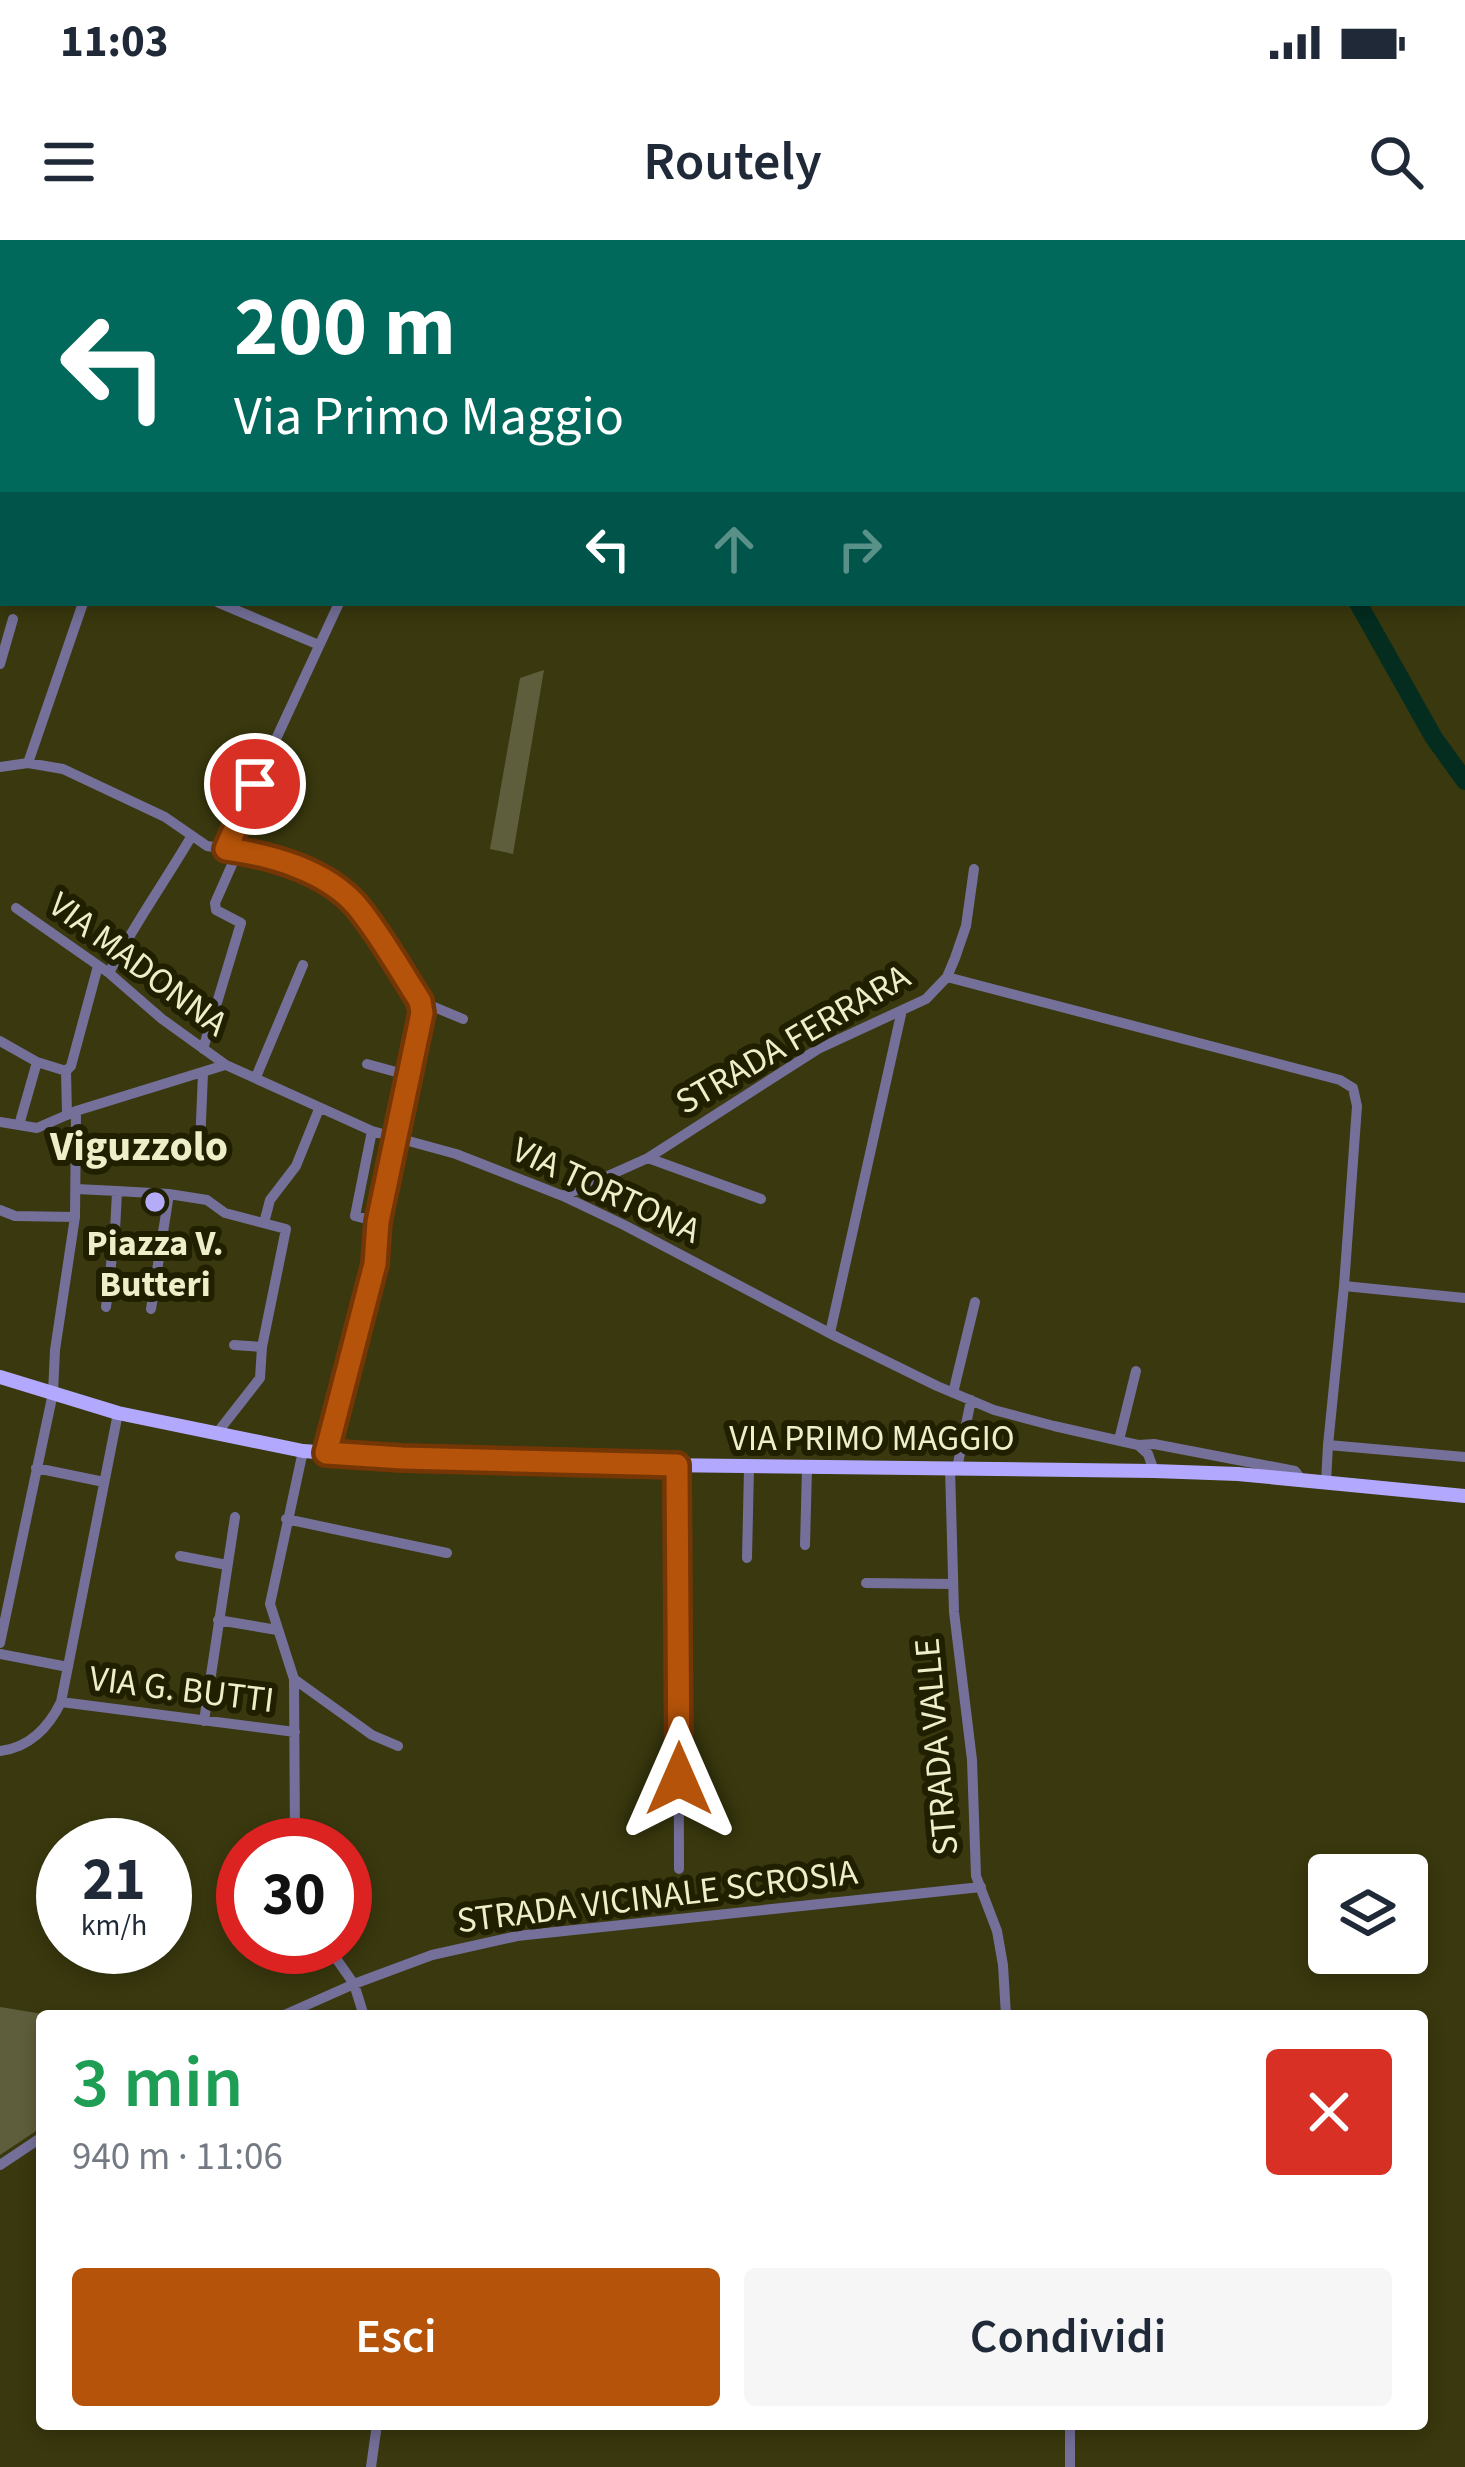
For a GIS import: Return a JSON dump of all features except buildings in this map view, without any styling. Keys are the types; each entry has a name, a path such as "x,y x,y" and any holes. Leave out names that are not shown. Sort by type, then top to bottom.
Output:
{"main road":[{"name":"VIA PRIMO MAGGIO","path":"0,1377 118,1413 326,1453 748,1468 1154,1471 1465,1496"}],"street":[{"path":"28,763 82,606"},
{"path":"226,606 319,645"},
{"path":"203,1049 242,923 216,910 215,903 232,850 338,606"},
{"path":"0,664 13,620"},
{"path":"0,767 28,763 63,769 165,817 207,846 262,854 332,885 355,904 420,1001 422,1013 378,1222 375,1264 326,1453"},
{"path":"66,1070 104,970 191,836"},
{"name":"STRADA FERRARA","path":"563,1196 648,1158 818,1049 926,999 947,977 966,926 974,869"},
{"name":"VIA MADONNA","path":"16,908 226,1065"},
{"path":"256,1077 303,965"},
{"path":"947,977 1205,1043 1340,1080 1353,1088 1357,1106 1326,1482"},
{"path":"420,1001 463,1019"},
{"path":"830,1334 902,1010"},
{"path":"0,1041 38,1062 66,1070"},
{"path":"19,1125 38,1062"},
{"path":"367,1064 407,1075"},
{"path":"0,1122 37,1128 226,1065"},
{"name":"VIA TORTONA","path":"226,1065 372,1131 455,1154 563,1196 830,1334 971,1400 1138,1445 1154,1444 1295,1471 1302,1480"},
{"path":"0,1643 52,1393 75,1217 66,1070"},
{"path":"200,1145 202,1072"},
{"path":"264,1223 270,1201 296,1166 319,1109"},
{"path":"372,1131 356,1216 378,1222"},
{"path":"648,1158 761,1199"},
{"path":"76,1189 207,1200 225,1213 286,1229 260,1378 217,1433"},
{"path":"151,1309 169,1194"},
{"path":"106,1307 117,1196"},
{"path":"0,1210 14,1216 75,1217"},
{"path":"1343,1286 1465,1298"},
{"path":"953,1393 975,1303"},
{"path":"234,1345 262,1347"},
{"path":"1118,1440 1136,1371"},
{"name":"STRADA VALLE","path":"971,1400 954,1468 954,1612 972,1760 976,1876 997,1931 1006,2010"},
{"path":"0,1751 41,1732 61,1702 118,1413"},
{"path":"1138,1445 1148,1454 1154,1471"},
{"path":"1328,1445 1465,1457"},
{"path":"295,1818 294,1679 270,1604 302,1451"},
{"path":"677,1465 680,1868"},
{"path":"36,1468 104,1482"},
{"path":"747,1558 748,1468"},
{"path":"805,1545 807,1468"},
{"path":"203,1721 235,1517"},
{"path":"286,1519 447,1553"},
{"path":"180,1556 227,1564"},
{"path":"866,1583 953,1584"},
{"path":"218,1621 277,1630"},
{"path":"0,1654 68,1667"},
{"path":"294,1679 372,1735 398,1746"},
{"name":"VIA G. BUTTI","path":"61,1702 295,1732"},
{"name":"STRADA VICINALE SCROSIA","path":"296,2010 432,1954 517,1936 981,1887"},
{"path":"347,1974 362,2010"},
{"path":"0,2165 36,2141"},
{"path":"371,2467 376,2430"},
{"path":"1070,2430 1070,2467"}],"shaded area":[{"path":"544,670 513,854 490,849 520,678"},
{"path":"0,2007 36,2013 36,2131 0,2155"}],"waterway":[{"path":"1360,606 1434,738 1465,781"}],"place":[{"name":"Piazza V. Butteri","path":"155,1202"}],"district":[{"name":"Viguzzolo","path":"139,1145"}],"route":[{"path":"255,784 226,849 287,863 332,885 355,904 420,1001 422,1013 378,1222 375,1264 326,1453 677,1465 679,1779"}]}
